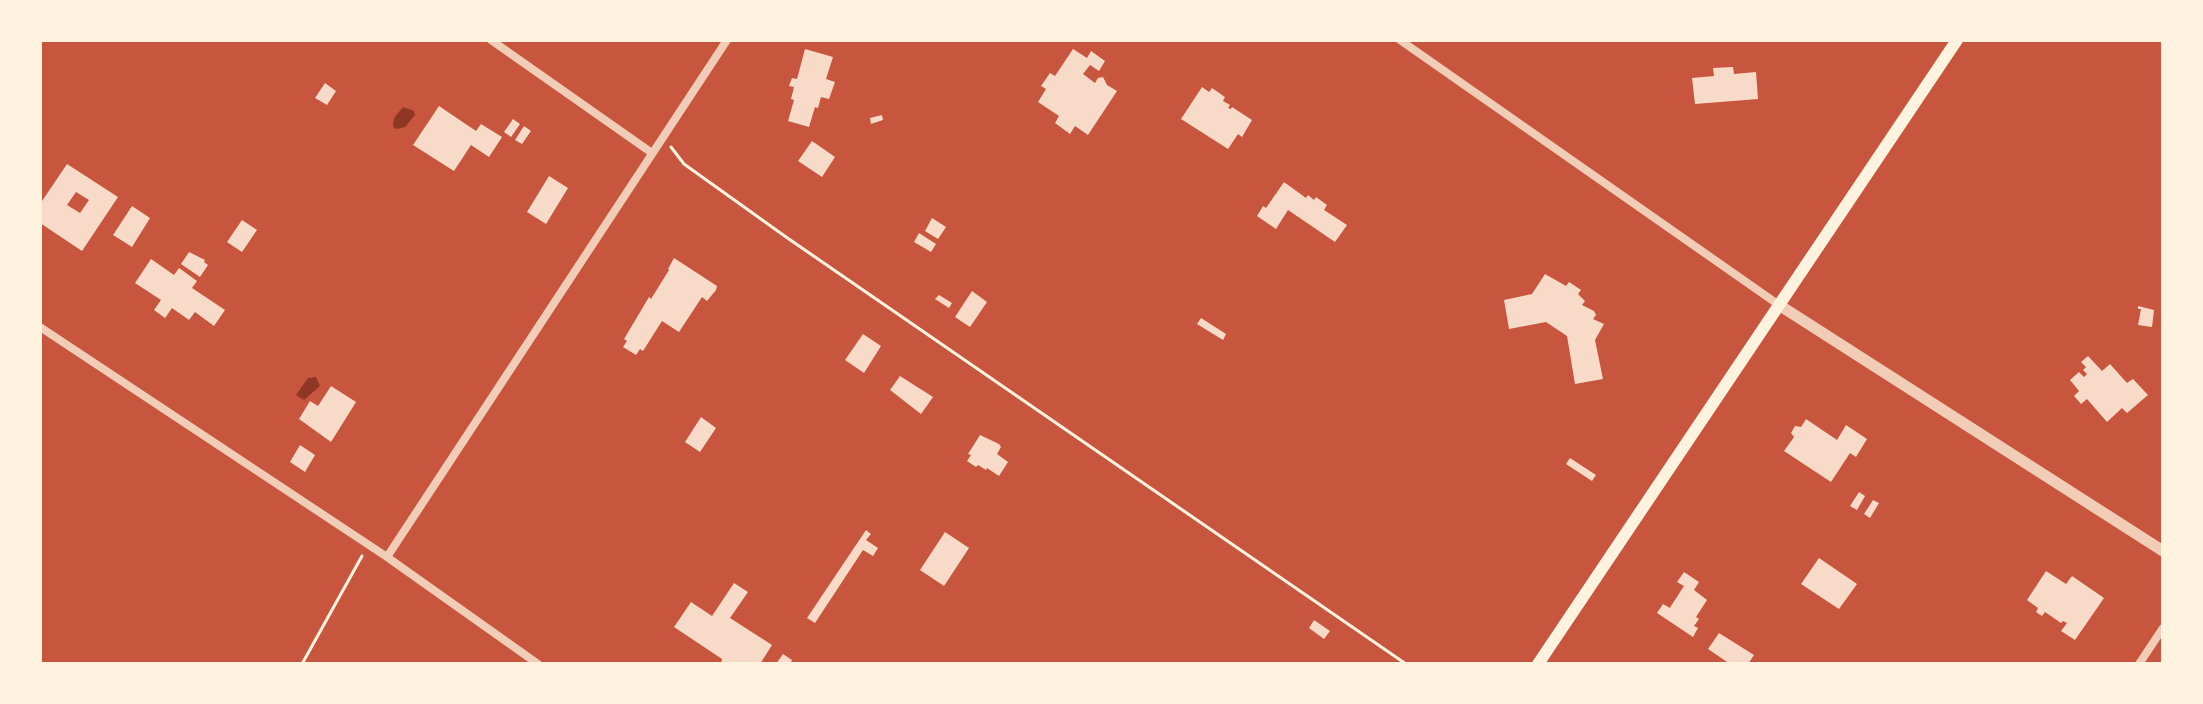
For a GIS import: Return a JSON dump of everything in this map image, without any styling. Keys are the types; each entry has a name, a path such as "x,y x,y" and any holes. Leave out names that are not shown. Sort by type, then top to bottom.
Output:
{"main road":[{"path":"1538,664 1957,40"}],"street":[{"path":"491,40 652,153"},
{"path":"387,557 727,40"},
{"path":"1400,40 1779,305 2163,551"},
{"path":"40,327 387,557 538,664"},
{"path":"2139,664 2163,628"}],"path":[{"path":"663,136 684,164 786,237 1406,664"},
{"path":"302,664 368,546"}],"shaded area":[{"path":"403,107 414,111 415,115 405,127 397,129 393,127 394,118"},
{"path":"316,377 320,386 304,400 296,395 308,378"}],"building":[{"path":"805,49 833,57 826,79 835,82 829,99 821,97 818,108 815,107 809,127 788,121 794,100 791,99 794,87 789,86 792,78 797,79"},
{"path":"1073,49 1087,58 1091,51 1105,61 1099,71 1090,65 1083,74 1095,83 1103,77 1107,85 1117,91 1088,135 1075,126 1070,134 1055,123 1059,116 1038,102 1046,89 1041,86 1050,73 1055,76"},
{"path":"1733,67 1734,74 1756,72 1758,99 1695,104 1692,78 1714,76 1713,68"},
{"path":"325,83 336,91 327,105 315,98"},
{"path":"1202,87 1209,92 1212,88 1225,97 1223,101 1230,105 1228,108 1232,107 1252,120 1242,137 1238,134 1228,149 1181,119"},
{"path":"439,106 476,131 481,124 502,137 489,157 471,145 454,171 413,145"},
{"path":"882,115 883,120 871,124 870,118"},
{"path":"513,119 520,124 511,137 504,132"},
{"path":"524,126 531,131 522,144 515,140"},
{"path":"812,141 835,157 822,177 798,161"},
{"path":"67,164 118,197 82,251 40,223 40,204","holes":["76,192 89,200 80,213 67,205"]},
{"path":"549,176 568,188 546,224 527,212"},
{"path":"1284,182 1306,198 1308,195 1314,200 1316,197 1327,205 1324,210 1347,225 1335,242 1288,210 1276,229 1257,216"},
{"path":"132,206 150,218 132,247 113,235"},
{"path":"932,218 946,227 938,239 925,231"},
{"path":"242,220 257,230 242,252 227,242"},
{"path":"919,233 936,244 931,252 914,242"},
{"path":"189,252 205,260 208,265 200,277 181,264"},
{"path":"674,258 717,286 716,290 707,301 702,297 679,332 662,321 643,351 640,349 636,355 623,347 627,341 624,339"},
{"path":"151,259 174,275 179,268 197,281 192,288 225,310 214,326 195,312 189,320 172,308 165,318 154,310 161,300 135,283"},
{"path":"1545,274 1566,286 1569,282 1581,290 1578,294 1585,301 1582,305 1594,311 1596,315 1593,319 1604,324 1595,340 1603,379 1575,384 1567,336 1546,322 1509,329 1504,300 1532,294"},
{"path":"972,291 987,302 970,327 955,317"},
{"path":"939,295 952,303 949,308 935,299"},
{"path":"2138,306 2154,310 2152,327 2138,325 2141,309"},
{"path":"1201,318 1226,334 1223,340 1197,324"},
{"path":"863,334 881,346 864,373 845,360"},
{"path":"2088,356 2102,371 2110,364 2127,383 2133,379 2148,395 2127,413 2122,408 2107,422 2087,399 2081,404 2074,396 2079,391 2070,380 2079,372 2084,377 2087,374 2081,362"},
{"path":"900,376 933,397 921,414 890,390"},
{"path":"331,386 356,402 331,442 299,419 310,401 318,406"},
{"path":"701,417 716,428 700,452 685,442"},
{"path":"1806,419 1837,440 1846,425 1867,439 1856,457 1850,453 1831,482 1784,451 1794,437 1791,433 1795,426 1801,427"},
{"path":"980,435 999,444 1001,447 997,454 1008,462 999,476 967,461"},
{"path":"300,445 315,455 305,472 290,462"},
{"path":"1570,458 1596,475 1592,481 1566,464"},
{"path":"1859,492 1865,496 1857,510 1850,506"},
{"path":"1873,500 1879,503 1870,518 1864,514"},
{"path":"866,530 871,534 866,540 878,548 873,556 863,550 815,623 807,618"},
{"path":"945,532 969,548 944,586 920,570"},
{"path":"1819,558 1857,584 1839,609 1801,584"},
{"path":"2046,571 2066,584 2072,576 2104,598 2075,640 2061,631 2067,623 2061,623 2045,612 2042,616 2036,612 2038,608 2027,600"},
{"path":"1684,572 1699,582 1694,590 1707,600 1696,617 1699,619 1694,626 1698,628 1693,637 1657,613 1663,604 1670,608 1684,586 1677,582"},
{"path":"734,583 748,592 730,618 772,645 760,664 721,664 722,659 674,627 691,602 712,616"},
{"path":"1314,620 1330,631 1324,639 1309,628"},
{"path":"1719,633 1754,655 1748,664 1730,664 1708,649"},
{"path":"783,654 792,660 790,664 776,664"}]}
